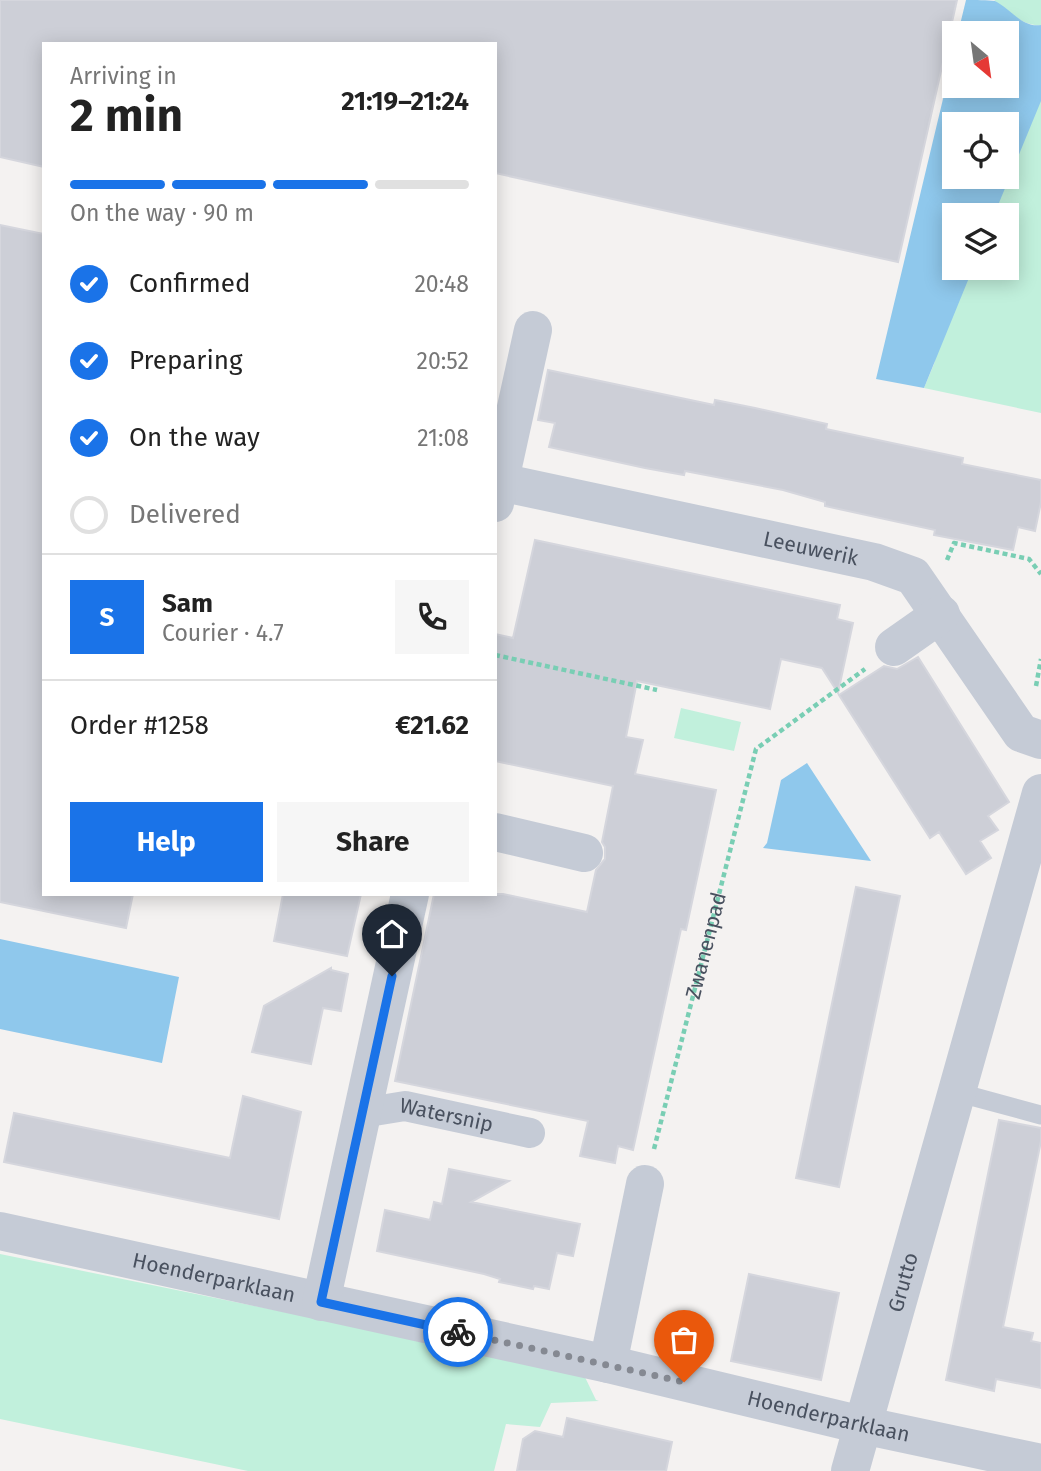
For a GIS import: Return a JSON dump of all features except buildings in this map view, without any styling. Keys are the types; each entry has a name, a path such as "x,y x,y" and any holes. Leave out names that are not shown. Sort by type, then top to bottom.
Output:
{"street":[{"path":"498,493 533,331"},
{"name":"Leeuwerik","path":"498,493 874,562 913,576 1021,733 1041,740"},
{"path":"894,647 936,607"},
{"name":"Grutto","path":"850,1471 1041,793"},
{"path":"497,832 584,853"},
{"path":"321,1302 410,896"},
{"name":"Watersnip","path":"362,1113 405,1106 530,1133"},
{"path":"608,1364 645,1184"},
{"name":"Hoenderparklaan","path":"0,1231 608,1364 862,1425 1041,1463"}],"lane":[{"path":"956,1092 1041,1115"}],"path":[{"path":"936,607 954,542 1029,559 1041,574"},
{"name":"Zwanenpad","path":"645,1184 756,749 894,647"},
{"path":"497,655 657,690"}],"green space":[{"path":"994,0 1041,0 1041,25 1022,21"},
{"path":"1041,94 1041,413 924,388 934,364 953,280 1019,280 1019,203 983,203 995,189 1019,189 1019,113"},
{"path":"681,708 741,722 734,751 674,738"},
{"path":"0,1254 583,1373 596,1400 599,1401 551,1403 540,1427 506,1424 494,1471 248,1471 0,1419"}],"water":[{"path":"966,0 995,1 1022,21 1041,25 1041,101 1019,154 1019,112 942,112 942,189 1005,189 999,203 942,203 942,280 968,280 924,388 876,379 943,98 1019,98 1019,21 961,21"},
{"path":"807,763 871,861 763,848 767,843 781,780"},
{"path":"0,939 179,977 162,1063 0,1029"}],"way so far":[{"path":"458,1332 684,1382"}],"route":[{"path":"392,976 321,1302 458,1332"}]}
